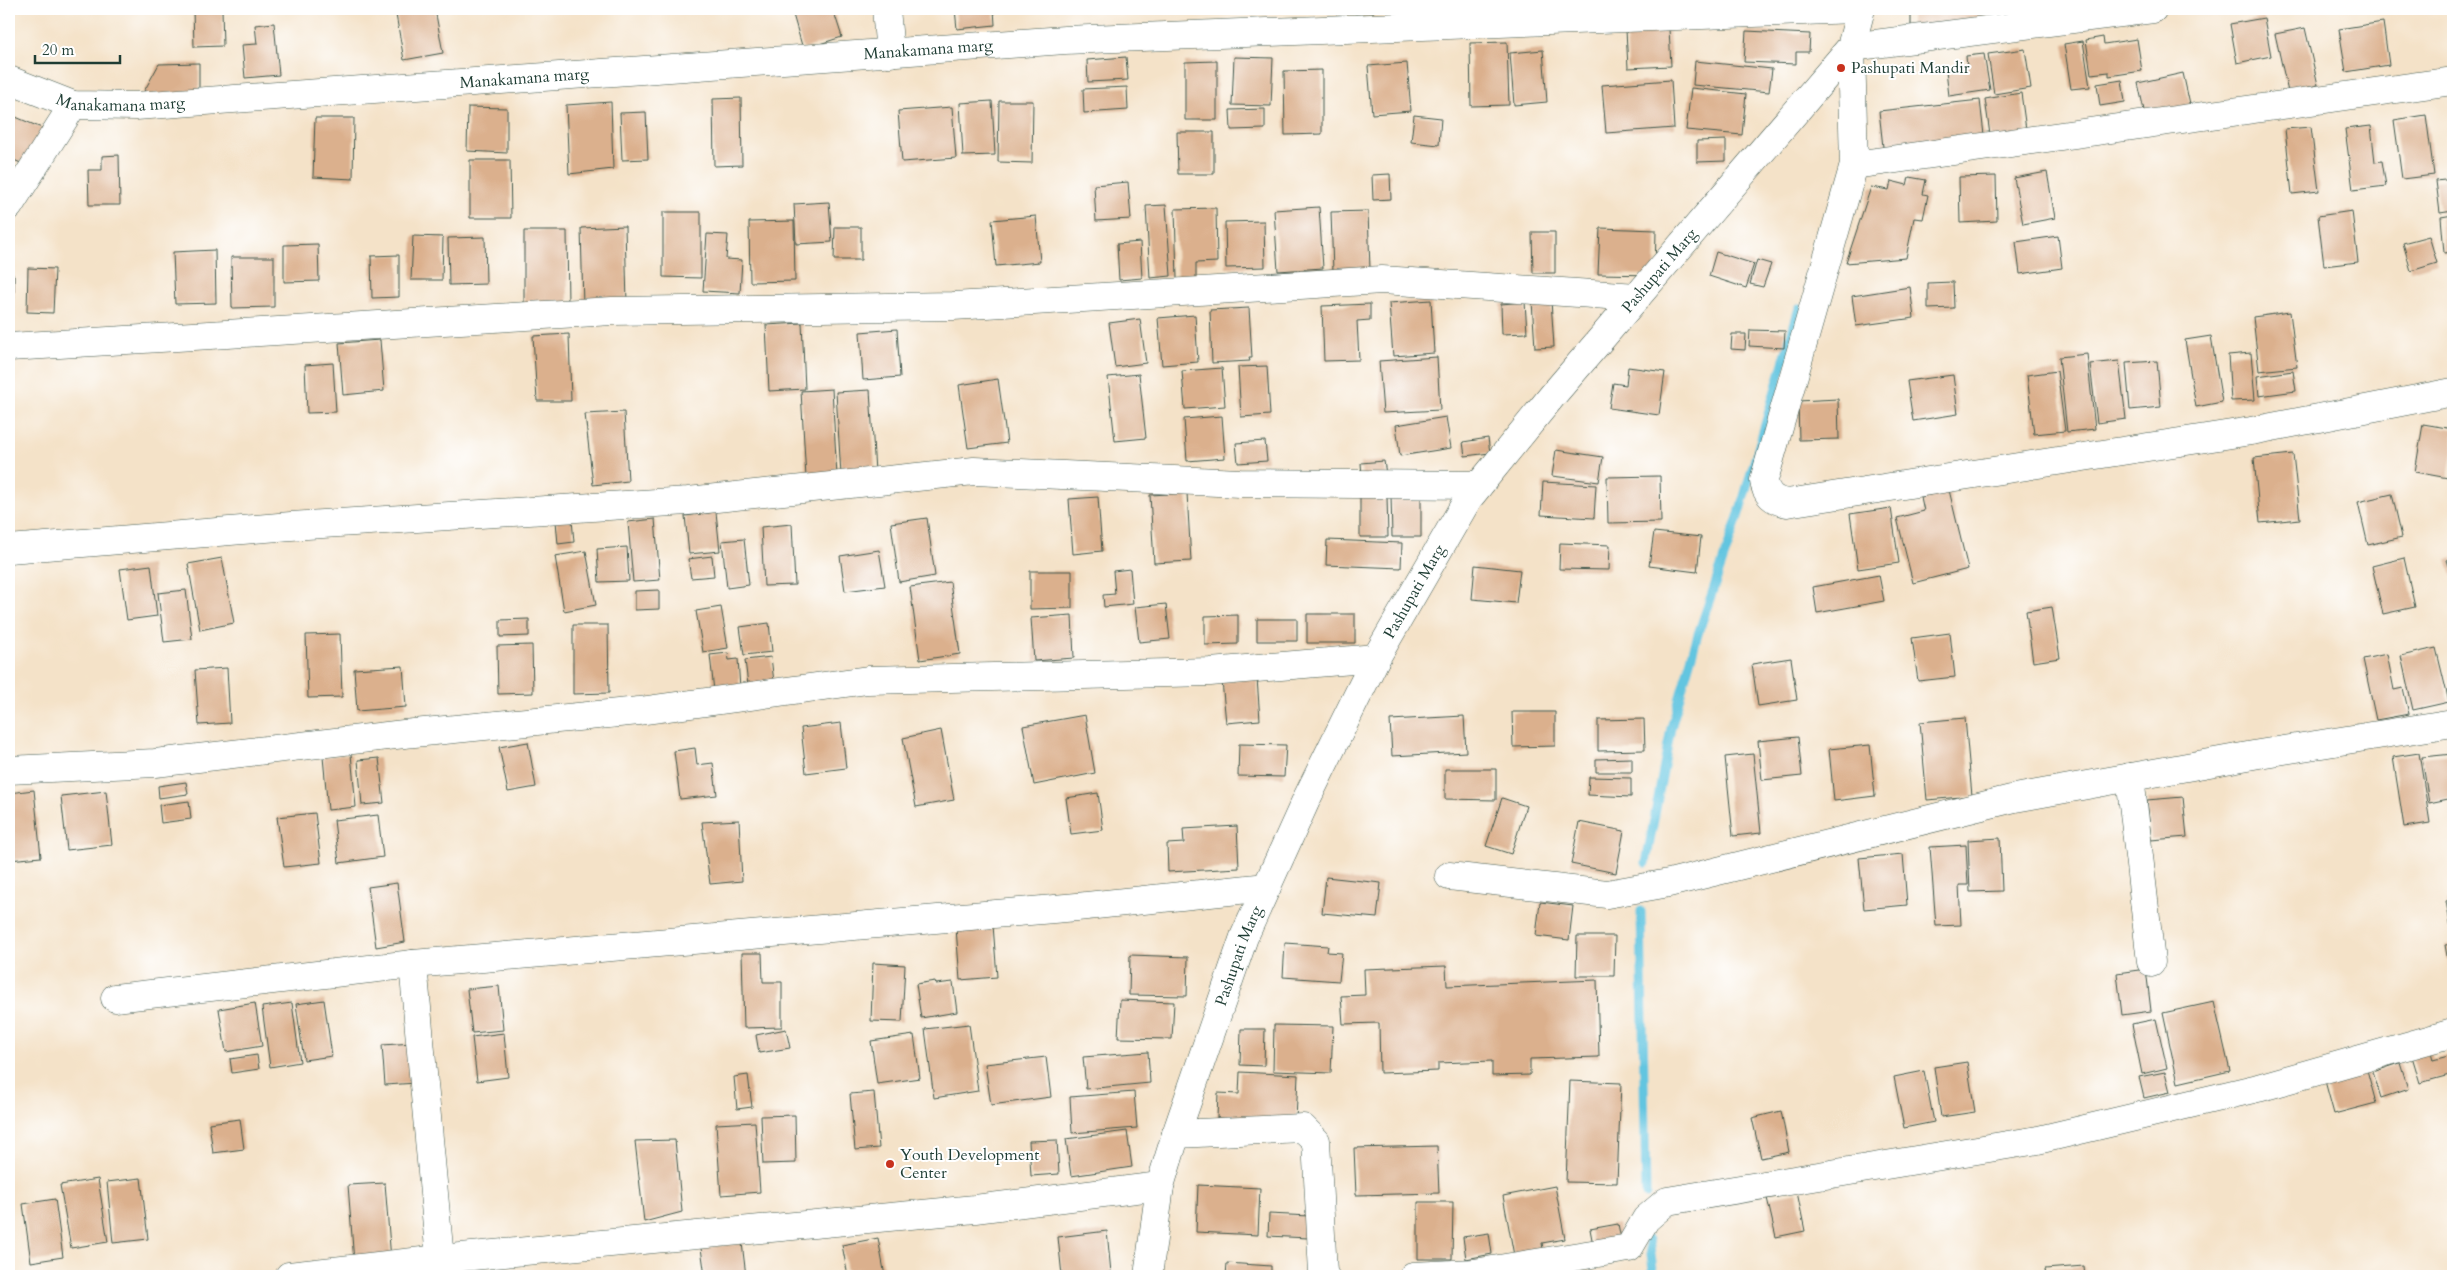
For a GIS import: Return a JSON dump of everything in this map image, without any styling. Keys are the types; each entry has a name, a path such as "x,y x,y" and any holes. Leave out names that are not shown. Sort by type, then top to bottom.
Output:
{"street":[{"path":"886,9 890,53"},
{"name":"Manakamana marg","path":"9,80 74,105 136,106 1064,40 1854,9"},
{"name":"Pashupati Marg","path":"1148,1276 1160,1186 1244,937 1307,798 1376,658 1468,499 1850,47 1861,9"},
{"path":"2154,9 1850,47 1854,165 1764,480 1765,489 1778,502 1787,503 2251,431 2453,392"},
{"path":"1854,165 2453,81"},
{"path":"9,206 74,105"},
{"path":"9,347 612,311 953,306 1382,280 1637,297"},
{"path":"9,549 291,526 688,501 974,470 1240,483 1479,485"},
{"path":"9,770 155,763 394,735 639,711 868,680 1210,672 1376,658"},
{"path":"1449,876 1607,894 1669,883 2015,798 2453,722"},
{"path":"2130,777 2151,962"},
{"path":"115,998 413,964 1077,907 1267,887"},
{"path":"413,964 440,1259"},
{"path":"1413,1276 1474,1273 1629,1248 1646,1219 1667,1201 2038,1140 2258,1088 2453,1033"},
{"path":"1176,1134 1303,1128 1316,1141 1323,1273 1325,1276"},
{"path":"289,1276 440,1259 975,1209 1160,1186"}],"building":[{"path":"193,9 222,9 223,46 194,47"},
{"path":"395,9 435,9 443,53 404,60"},
{"path":"799,9 833,9 842,37 803,49 792,11"},
{"path":"955,9 994,9 995,25 957,29"},
{"path":"1355,9 1374,9 1374,12 1355,13"},
{"path":"1911,9 2013,9 2013,26 1911,29"},
{"path":"2264,18 2271,56 2237,63 2230,24"},
{"path":"2383,22 2389,65 2346,72 2339,29"},
{"path":"274,23 279,75 245,78 242,45 257,44 255,25"},
{"path":"2305,28 2318,85 2288,92 2275,34"},
{"path":"1669,29 1671,66 1628,68 1626,30"},
{"path":"1746,31 1810,34 1809,52 1796,52 1796,64 1744,62"},
{"path":"2103,37 2104,44 2137,39 2142,71 2109,76 2109,72 2091,74 2086,40"},
{"path":"2083,41 2090,87 2071,89 2064,44"},
{"path":"1507,42 1509,105 1471,106 1470,43"},
{"path":"2025,49 2031,88 1994,94 1988,54"},
{"path":"1543,50 1547,102 1514,105 1510,53"},
{"path":"1984,54 1990,90 1949,96 1946,70 1967,67 1966,56"},
{"path":"1126,57 1128,80 1088,82 1087,60"},
{"path":"1234,57 1273,58 1271,106 1232,105"},
{"path":"1217,61 1217,120 1185,120 1185,62"},
{"path":"1695,61 1772,69 1769,92 1693,85"},
{"path":"199,63 199,93 142,95 159,64"},
{"path":"1407,63 1411,111 1372,114 1368,66"},
{"path":"1322,70 1322,134 1285,135 1284,71"},
{"path":"2183,73 2192,114 2147,124 2138,83"},
{"path":"1671,80 1674,128 1606,133 1602,85"},
{"path":"2122,80 2125,102 2100,106 2097,84"},
{"path":"1127,87 1128,110 1084,113 1083,89"},
{"path":"1691,88 1746,94 1742,135 1686,130"},
{"path":"2021,93 2027,137 1991,142 1985,99"},
{"path":"741,98 742,165 714,166 713,99"},
{"path":"1980,100 1985,144 1884,156 1879,111"},
{"path":"992,101 995,155 963,156 960,103"},
{"path":"999,101 1033,101 1032,163 998,162"},
{"path":"611,102 613,169 569,174 566,105"},
{"path":"468,107 507,108 507,153 467,151"},
{"path":"952,107 956,158 902,162 898,111"},
{"path":"1265,109 1265,129 1231,130 1230,110"},
{"path":"646,112 648,159 622,160 620,113"},
{"path":"11,115 44,129 28,166 9,158 9,121"},
{"path":"1414,115 1441,118 1439,145 1411,142"},
{"path":"2426,115 2434,175 2402,179 2394,120"},
{"path":"315,118 354,118 353,179 313,177"},
{"path":"2371,126 2375,162 2382,161 2386,186 2353,190 2345,129"},
{"path":"2311,127 2319,191 2292,194 2285,129"},
{"path":"1177,132 1214,132 1214,174 1178,174"},
{"path":"1726,140 1726,161 1697,162 1697,141"},
{"path":"119,155 120,205 89,205 88,170 102,170 102,156"},
{"path":"470,160 510,160 511,218 470,218"},
{"path":"2047,172 2055,218 2023,224 2014,178"},
{"path":"1390,174 1391,199 1373,200 1372,175"},
{"path":"1996,176 1997,221 1960,223 1959,177"},
{"path":"1909,177 1926,180 1923,194 1928,195 1923,219 1914,218 1906,258 1846,263 1871,187 1889,190 1891,181 1907,185"},
{"path":"2453,179 2453,211 2440,213 2436,181"},
{"path":"1128,182 1131,219 1096,221 1094,185"},
{"path":"829,202 832,242 796,244 794,204"},
{"path":"1166,205 1171,276 1150,278 1146,206"},
{"path":"1319,207 1323,268 1278,271 1274,210"},
{"path":"1216,208 1217,262 1196,263 1196,279 1177,279 1175,209"},
{"path":"1368,211 1370,270 1333,272 1331,212"},
{"path":"2352,211 2358,262 2324,266 2318,216"},
{"path":"663,212 701,212 701,278 663,277"},
{"path":"2453,215 2453,252 2444,253 2441,217"},
{"path":"1036,216 1040,262 996,266 992,220"},
{"path":"794,221 795,281 750,282 749,222"},
{"path":"1264,221 1265,267 1226,268 1225,222"},
{"path":"625,226 627,305 583,306 581,228"},
{"path":"835,227 861,227 861,260 834,260"},
{"path":"1600,228 1656,230 1655,275 1598,274"},
{"path":"524,231 567,231 568,305 524,306"},
{"path":"1532,232 1555,232 1555,273 1533,273"},
{"path":"707,234 728,235 726,259 742,260 740,293 703,291"},
{"path":"413,236 443,237 442,280 411,280"},
{"path":"2058,236 2062,268 2020,274 2016,242"},
{"path":"2429,236 2437,263 2411,271 2403,243"},
{"path":"485,237 486,284 449,285 448,238"},
{"path":"1140,242 1142,278 1119,280 1117,244"},
{"path":"318,244 319,281 284,282 284,245"},
{"path":"215,250 216,303 175,304 173,252"},
{"path":"1716,252 1754,264 1746,288 1709,276"},
{"path":"399,255 399,297 372,298 371,256"},
{"path":"231,257 274,257 274,307 232,308"},
{"path":"1757,260 1771,264 1763,287 1750,284"},
{"path":"28,268 55,269 53,313 27,312"},
{"path":"9,275 14,275 14,298 9,298"},
{"path":"1953,282 1954,308 1928,309 1928,283"},
{"path":"1910,287 1914,318 1856,326 1852,296"},
{"path":"1431,300 1434,353 1393,356 1389,303"},
{"path":"1551,300 1554,347 1535,348 1532,301"},
{"path":"1525,302 1527,333 1502,334 1501,304"},
{"path":"1370,304 1370,320 1357,321 1359,360 1324,361 1322,306"},
{"path":"1249,308 1252,358 1249,358 1250,361 1212,363 1210,310"},
{"path":"2290,312 2297,367 2259,371 2253,317"},
{"path":"1195,315 1198,362 1162,365 1158,318"},
{"path":"1140,319 1146,363 1115,367 1109,323"},
{"path":"802,323 805,389 769,391 766,325"},
{"path":"897,329 900,377 863,380 860,332"},
{"path":"1750,330 1785,331 1784,348 1749,346"},
{"path":"569,334 571,401 537,401 533,336"},
{"path":"1732,334 1746,334 1745,350 1731,349"},
{"path":"2211,336 2222,402 2196,407 2185,340"},
{"path":"380,340 384,391 343,395 339,343"},
{"path":"2251,353 2255,400 2231,401 2228,355"},
{"path":"2087,354 2095,429 2067,432 2059,357"},
{"path":"1437,357 1440,410 1383,413 1379,361"},
{"path":"2119,361 2126,419 2097,423 2090,364"},
{"path":"2157,361 2161,407 2130,410 2126,363"},
{"path":"333,363 336,412 307,413 305,365"},
{"path":"1267,366 1270,415 1241,417 1238,367"},
{"path":"1628,367 1665,372 1659,415 1609,408 1613,383 1626,385"},
{"path":"1222,368 1225,406 1185,409 1182,371"},
{"path":"2057,371 2065,431 2034,434 2027,375"},
{"path":"2293,371 2296,391 2259,396 2257,376"},
{"path":"1139,374 1146,438 1115,441 1108,377"},
{"path":"1953,375 1958,414 1913,421 1907,381"},
{"path":"998,379 1007,443 968,448 959,385"},
{"path":"832,389 837,476 806,478 801,391"},
{"path":"870,390 875,472 841,475 836,392"},
{"path":"1838,399 1839,439 1799,440 1798,401"},
{"path":"624,412 628,481 593,485 585,414"},
{"path":"1222,416 1225,458 1187,461 1184,419"},
{"path":"1446,417 1451,448 1400,456 1396,425"},
{"path":"2423,424 2453,429 2453,446 2448,478 2415,472"},
{"path":"1488,438 1490,453 1465,456 1463,442"},
{"path":"1265,441 1267,461 1238,463 1236,443"},
{"path":"1556,450 1603,457 1599,482 1552,476"},
{"path":"2293,454 2300,519 2260,523 2254,458"},
{"path":"1384,461 1386,474 1362,477 1361,463"},
{"path":"1660,476 1661,522 1608,523 1607,477"},
{"path":"1543,482 1596,485 1594,518 1541,515"},
{"path":"1949,490 1968,569 1913,583 1897,518 1924,511 1921,497"},
{"path":"1187,493 1191,561 1154,563 1150,495"},
{"path":"1421,494 1421,537 1392,537 1391,495"},
{"path":"2392,494 2402,537 2368,545 2358,502"},
{"path":"1360,496 1387,496 1388,537 1360,537"},
{"path":"1098,497 1102,551 1073,554 1069,499"},
{"path":"1891,508 1899,563 1858,569 1850,514"},
{"path":"716,512 720,551 689,554 685,516"},
{"path":"927,518 935,576 899,582 891,523"},
{"path":"655,519 660,580 633,582 628,522"},
{"path":"572,520 574,542 558,544 556,521"},
{"path":"792,524 795,585 764,586 761,527"},
{"path":"1654,532 1701,537 1697,572 1649,566"},
{"path":"744,539 749,585 727,588 722,541"},
{"path":"1327,540 1402,543 1401,568 1326,565"},
{"path":"1560,543 1610,545 1609,570 1559,569"},
{"path":"627,547 629,581 599,582 597,549"},
{"path":"879,550 885,586 845,591 840,556"},
{"path":"586,551 596,605 564,611 555,556"},
{"path":"712,556 714,576 691,578 688,559"},
{"path":"222,558 234,623 200,630 188,564"},
{"path":"2404,558 2415,607 2383,614 2372,566"},
{"path":"2453,558 2453,579 2447,560"},
{"path":"151,565 157,616 127,620 120,569"},
{"path":"1475,565 1520,570 1516,603 1472,599"},
{"path":"1130,569 1133,604 1104,607 1103,595 1115,594 1113,571"},
{"path":"1030,571 1072,571 1072,608 1030,609"},
{"path":"1879,575 1884,601 1817,613 1813,587"},
{"path":"950,582 960,654 920,660 910,587"},
{"path":"186,590 192,639 164,642 158,593"},
{"path":"659,590 659,609 635,610 635,591"},
{"path":"1166,604 1170,639 1139,642 1135,607"},
{"path":"721,607 728,648 703,652 696,611"},
{"path":"2052,607 2060,658 2033,662 2026,611"},
{"path":"1307,614 1355,614 1355,643 1307,643"},
{"path":"1072,615 1074,658 1034,661 1031,618"},
{"path":"1238,615 1238,644 1205,645 1205,616"},
{"path":"529,619 529,636 500,637 500,620"},
{"path":"1257,619 1297,619 1297,641 1257,641"},
{"path":"769,623 772,652 744,655 740,627"},
{"path":"573,625 608,625 609,693 573,694"},
{"path":"1950,633 1955,677 1918,681 1912,638"},
{"path":"340,634 342,697 308,698 306,635"},
{"path":"532,645 533,693 498,694 497,646"},
{"path":"2436,648 2449,702 2413,710 2401,656"},
{"path":"728,653 729,660 738,659 740,688 714,691 710,655"},
{"path":"2387,654 2394,690 2403,688 2409,714 2376,720 2363,659"},
{"path":"771,657 774,682 748,685 745,660"},
{"path":"1791,658 1797,700 1758,706 1752,664"},
{"path":"403,666 406,707 357,711 354,669"},
{"path":"227,668 230,723 199,725 195,670"},
{"path":"1257,678 1260,720 1226,723 1222,681"},
{"path":"1512,712 1555,712 1555,746 1513,747"},
{"path":"1085,715 1095,773 1034,785 1023,726"},
{"path":"1464,716 1466,752 1392,756 1390,720"},
{"path":"1965,718 1972,796 1927,800 1920,722"},
{"path":"1644,719 1645,750 1598,751 1598,720"},
{"path":"841,723 846,768 806,773 801,728"},
{"path":"941,730 954,800 916,807 903,738"},
{"path":"1798,737 1802,776 1762,780 1758,741"},
{"path":"528,742 536,787 508,792 499,747"},
{"path":"1239,744 1286,745 1284,777 1238,776"},
{"path":"1870,745 1875,796 1834,801 1829,749"},
{"path":"695,748 697,765 713,763 717,795 680,799 674,751"},
{"path":"2419,753 2430,823 2404,827 2393,757"},
{"path":"351,754 356,807 328,810 323,757"},
{"path":"1753,754 1761,833 1733,836 1725,757"},
{"path":"2453,754 2453,798 2429,803 2422,757"},
{"path":"379,758 384,803 362,805 358,760"},
{"path":"1632,758 1632,772 1596,772 1596,759"},
{"path":"1445,769 1496,769 1496,800 1445,799"},
{"path":"1589,777 1631,778 1631,797 1588,795"},
{"path":"186,782 188,794 159,798 158,786"},
{"path":"34,790 41,857 9,860 9,793"},
{"path":"106,791 112,845 67,850 61,796"},
{"path":"1098,793 1103,830 1071,834 1066,798"},
{"path":"2183,797 2187,837 2151,840 2147,800"},
{"path":"1502,798 1526,806 1511,854 1486,846"},
{"path":"189,801 191,819 161,823 159,805"},
{"path":"315,813 321,863 284,867 277,817"},
{"path":"378,815 383,857 339,863 334,820"},
{"path":"739,820 742,881 710,884 702,822"},
{"path":"1579,822 1624,831 1616,873 1571,864"},
{"path":"1237,826 1239,868 1168,872 1167,844 1184,843 1183,829"},
{"path":"2000,838 2002,891 1970,892 1968,840"},
{"path":"1966,845 1968,885 1959,885 1961,925 1936,926 1930,847"},
{"path":"1903,854 1907,905 1864,909 1859,858"},
{"path":"1326,877 1381,883 1377,918 1322,913"},
{"path":"397,883 405,942 376,947 368,887"},
{"path":"2453,899 2453,934 2452,934 2446,901"},
{"path":"1540,902 1573,906 1569,940 1536,936"},
{"path":"993,925 997,977 960,980 956,928"},
{"path":"1577,936 1615,936 1614,976 1576,976"},
{"path":"1285,943 1328,946 1327,952 1342,953 1339,981 1283,977"},
{"path":"2453,944 2453,983 2452,983 2445,945"},
{"path":"742,953 762,953 763,982 782,982 782,1027 744,1028"},
{"path":"1130,955 1188,957 1187,996 1129,995"},
{"path":"873,963 905,965 902,1022 871,1021"},
{"path":"1446,966 1447,986 1597,980 1599,1057 1530,1059 1530,1075 1492,1076 1492,1061 1438,1063 1438,1071 1380,1073 1379,1023 1343,1024 1341,996 1365,995 1364,969"},
{"path":"2146,969 2151,1011 2122,1015 2117,973"},
{"path":"935,981 936,984 953,982 957,1012 921,1018 916,984"},
{"path":"499,986 503,1030 472,1033 467,989"},
{"path":"324,1000 332,1056 304,1060 296,1004"},
{"path":"1120,1000 1174,1002 1172,1039 1118,1038"},
{"path":"2214,1002 2230,1071 2178,1083 2163,1013"},
{"path":"255,1003 262,1046 226,1052 219,1009"},
{"path":"292,1003 300,1062 270,1067 262,1007"},
{"path":"2156,1019 2167,1068 2142,1074 2132,1024"},
{"path":"969,1024 978,1091 934,1098 925,1029"},
{"path":"1274,1025 1333,1026 1331,1073 1273,1071"},
{"path":"786,1029 790,1048 759,1053 756,1035"},
{"path":"1241,1029 1265,1029 1264,1066 1240,1065"},
{"path":"504,1033 508,1077 477,1081 472,1037"},
{"path":"914,1035 920,1078 877,1084 871,1041"},
{"path":"414,1043 417,1083 385,1085 382,1045"},
{"path":"2430,1047 2433,1060 2452,1055 2453,1074 2420,1083 2411,1053"},
{"path":"1148,1052 1150,1083 1086,1089 1083,1057"},
{"path":"257,1055 259,1069 232,1073 230,1059"},
{"path":"1046,1057 1051,1097 991,1105 985,1064"},
{"path":"1967,1062 1975,1112 1941,1117 1934,1067"},
{"path":"2400,1063 2408,1089 2381,1098 2373,1072"},
{"path":"2367,1070 2376,1103 2334,1114 2325,1081"},
{"path":"1924,1071 1934,1122 1904,1128 1894,1077"},
{"path":"1240,1072 1298,1075 1296,1121 1217,1118 1218,1093 1239,1094"},
{"path":"2165,1072 2170,1092 2144,1098 2139,1077"},
{"path":"748,1075 752,1107 737,1109 734,1077"},
{"path":"1570,1081 1621,1083 1617,1183 1566,1182"},
{"path":"874,1092 879,1148 855,1150 850,1094"},
{"path":"1134,1092 1137,1128 1072,1133 1070,1097"},
{"path":"1781,1111 1789,1152 1761,1158 1752,1118"},
{"path":"795,1115 796,1163 763,1164 761,1116"},
{"path":"240,1119 244,1149 213,1153 209,1123"},
{"path":"755,1122 760,1192 721,1195 716,1124"},
{"path":"1127,1131 1132,1167 1071,1176 1066,1139"},
{"path":"675,1140 682,1212 644,1222 635,1141"},
{"path":"1057,1140 1059,1174 1031,1176 1029,1141"},
{"path":"1437,1146 1439,1193 1356,1195 1354,1148"},
{"path":"141,1178 148,1239 113,1243 107,1182"},
{"path":"98,1179 108,1242 71,1248 60,1185"},
{"path":"385,1183 391,1260 354,1262 348,1185"},
{"path":"1198,1185 1260,1188 1258,1235 1196,1232"},
{"path":"1555,1186 1565,1239 1542,1243 1544,1255 1515,1261 1503,1196"},
{"path":"1797,1192 1805,1231 1776,1237 1767,1198"},
{"path":"55,1199 63,1257 31,1262 23,1204"},
{"path":"1418,1202 1453,1202 1452,1259 1418,1259"},
{"path":"1269,1214 1310,1216 1308,1238 1268,1236"},
{"path":"1618,1224 1622,1244 1594,1250 1590,1229"},
{"path":"1107,1231 1111,1273 1062,1276 1058,1237"},
{"path":"1489,1233 1492,1254 1466,1259 1463,1237"},
{"path":"878,1238 885,1276 848,1276 842,1245"},
{"path":"742,1243 746,1276 705,1276 701,1248"},
{"path":"1227,1263 1271,1266 1271,1276 1226,1276"},
{"path":"2084,1266 2085,1276 2046,1276 2045,1269"}],"waterway":[{"path":"1646,863 1671,728 1698,634 1738,517 1799,308"},
{"path":"1641,911 1646,1194"},
{"path":"1649,1240 1654,1276"}],"place":[{"name":"Pashupati Mandir","path":"1841,68"},
{"name":"Youth Development Center","path":"890,1164"}]}
